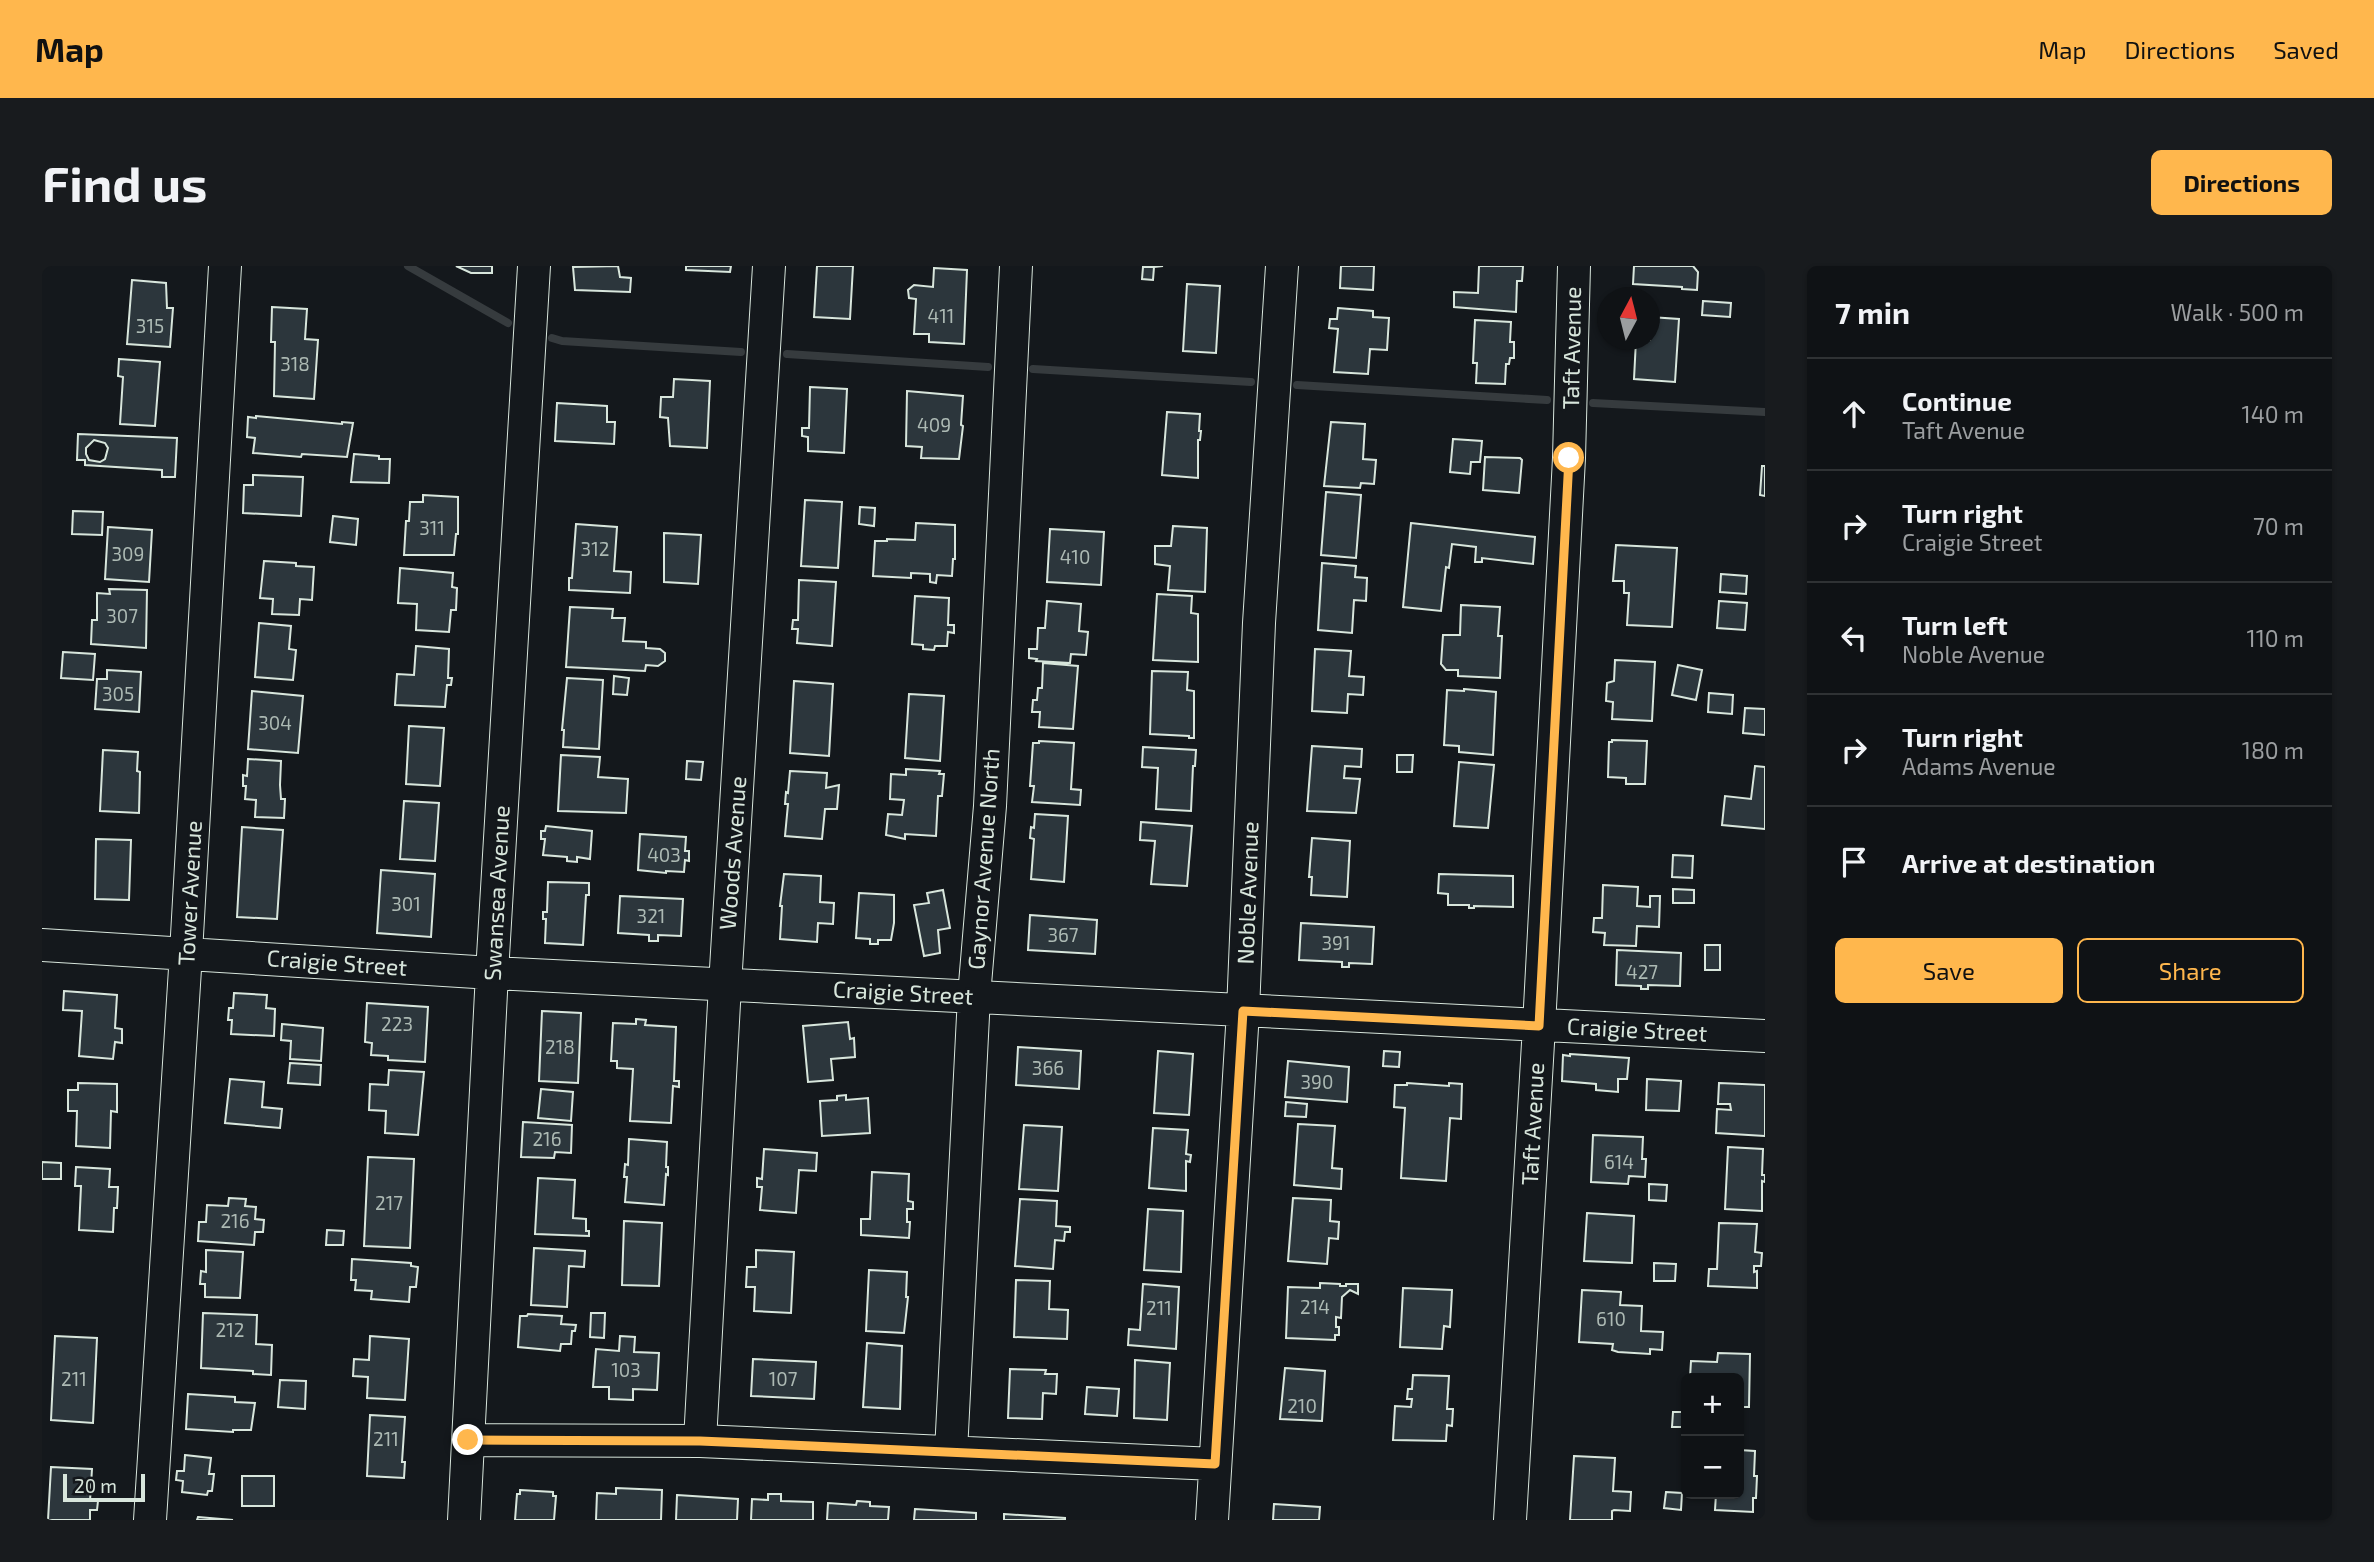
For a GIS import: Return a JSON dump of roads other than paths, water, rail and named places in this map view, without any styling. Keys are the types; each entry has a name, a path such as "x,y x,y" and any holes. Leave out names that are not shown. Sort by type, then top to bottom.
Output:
{"street":[{"name":"Tower Avenue","path":"150,1520 226,266"},
{"name":"Swansea Avenue","path":"464,1520 492,974 534,266"},
{"name":"Woods Avenue","path":"700,1441 769,266"},
{"name":"Gaynor Avenue North","path":"951,1452 974,996 990,806 1016,266"},
{"name":"Noble Avenue","path":"1212,1520 1243,1011 1259,623 1282,266"},
{"name":"Taft Avenue","path":"1510,1520 1569,458 1574,266"},
{"name":"Craigie Street","path":"42,944 492,974 1765,1036"},
{"path":"468,1440 700,1441 1215,1464"}],"waterway":[{"path":"408,266 508,323"},
{"path":"552,338 562,341 741,352"},
{"path":"787,354 988,367"},
{"path":"1033,369 1251,382"},
{"path":"1297,385 1547,400"},
{"path":"1593,403 1765,412"}]}
